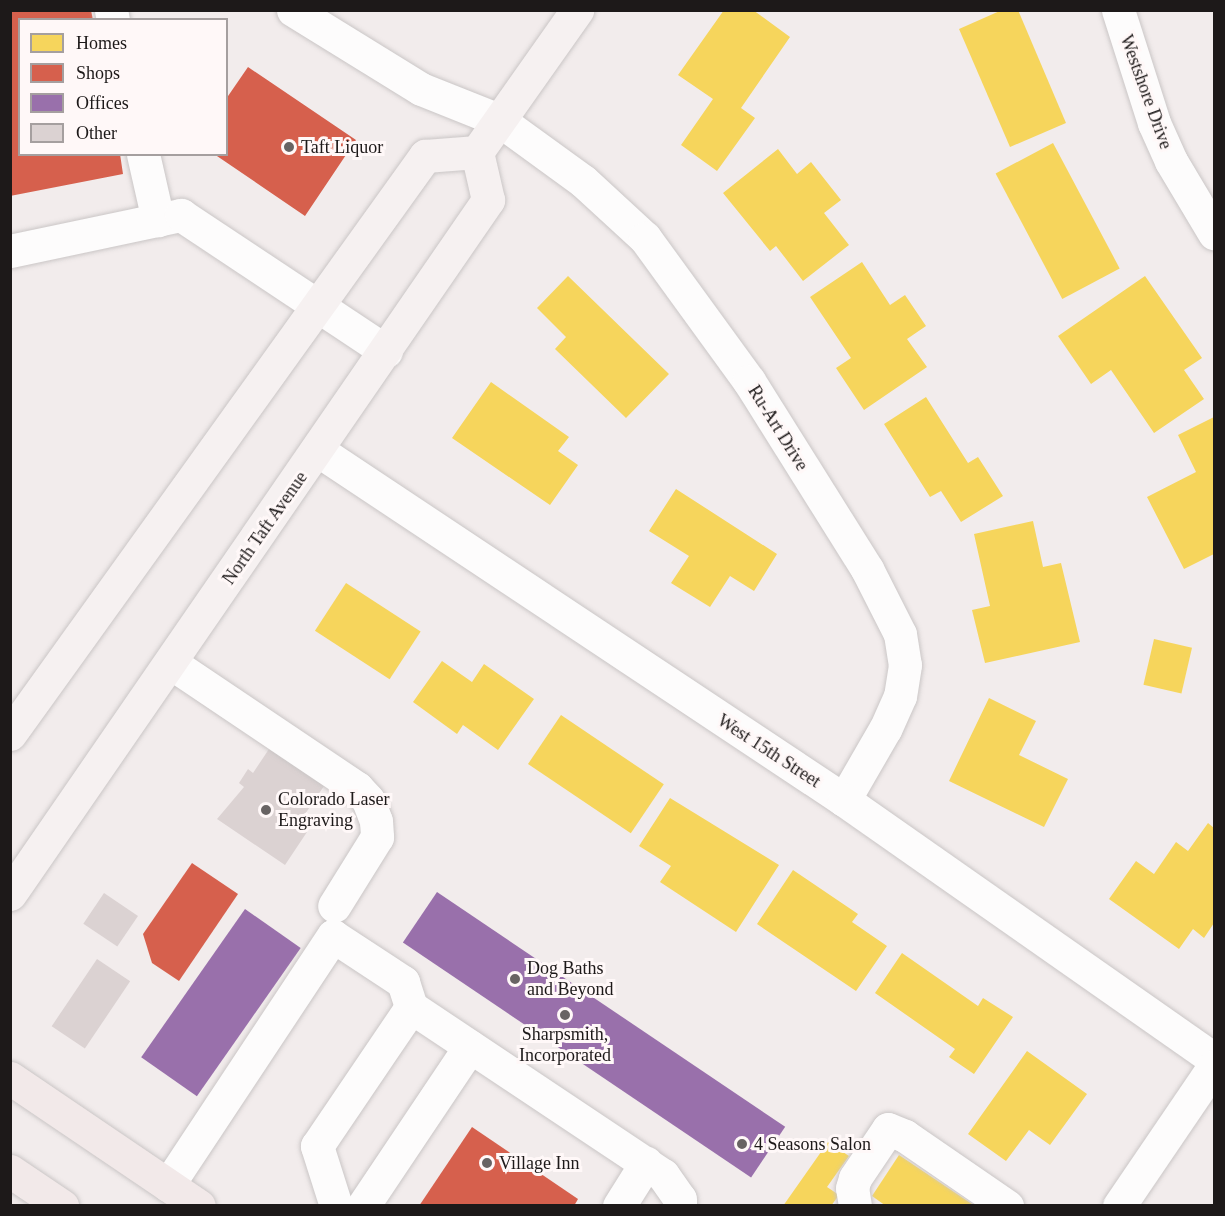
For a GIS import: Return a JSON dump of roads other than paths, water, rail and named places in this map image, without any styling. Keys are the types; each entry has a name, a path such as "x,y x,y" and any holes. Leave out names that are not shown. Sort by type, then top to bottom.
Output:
{"highway":[{"path":"10,1078 199,1206"},
{"path":"10,1171 62,1206"}],"main road":[{"path":"10,734 425,156 477,152 577,10"},
{"name":"North Taft Avenue","path":"10,894 319,451 488,200 477,152"}],"street":[{"name":"Ru-Art Drive","path":"293,10 421,89 498,120 583,181 645,238 670,268 749,381 885,601 900,634 905,665 900,696 885,729 844,800"},
{"name":"Westshore Drive","path":"1118,10 1154,123 1171,161 1215,233"},
{"path":"143,156 158,220"},
{"path":"10,251 181,215 386,351"},
{"name":"West 15th Street","path":"319,451 844,800 1215,1059"},
{"path":"171,663 357,788 368,800 376,821 377,837 334,906"},
{"path":"168,1185 333,936 403,982 411,1007 663,1175 680,1199 680,1206"},
{"path":"336,1206 316,1146 411,1007"},
{"path":"363,1206 470,1046"},
{"path":"1119,1206 1215,1066"},
{"path":"855,1206 852,1188 855,1178 888,1129 905,1136 1007,1206"},
{"path":"618,1206 646,1163"}],"place":[{"name":"Taft Liquor","path":"289,147"},
{"name":"Colorado Laser Engraving","path":"266,810"},
{"name":"Dog Baths and Beyond","path":"515,979"},
{"name":"Sharpsmith, Incorporated","path":"565,1015"},
{"name":"4 Seasons Salon","path":"742,1144"},
{"name":"Village Inn","path":"487,1163"}]}
